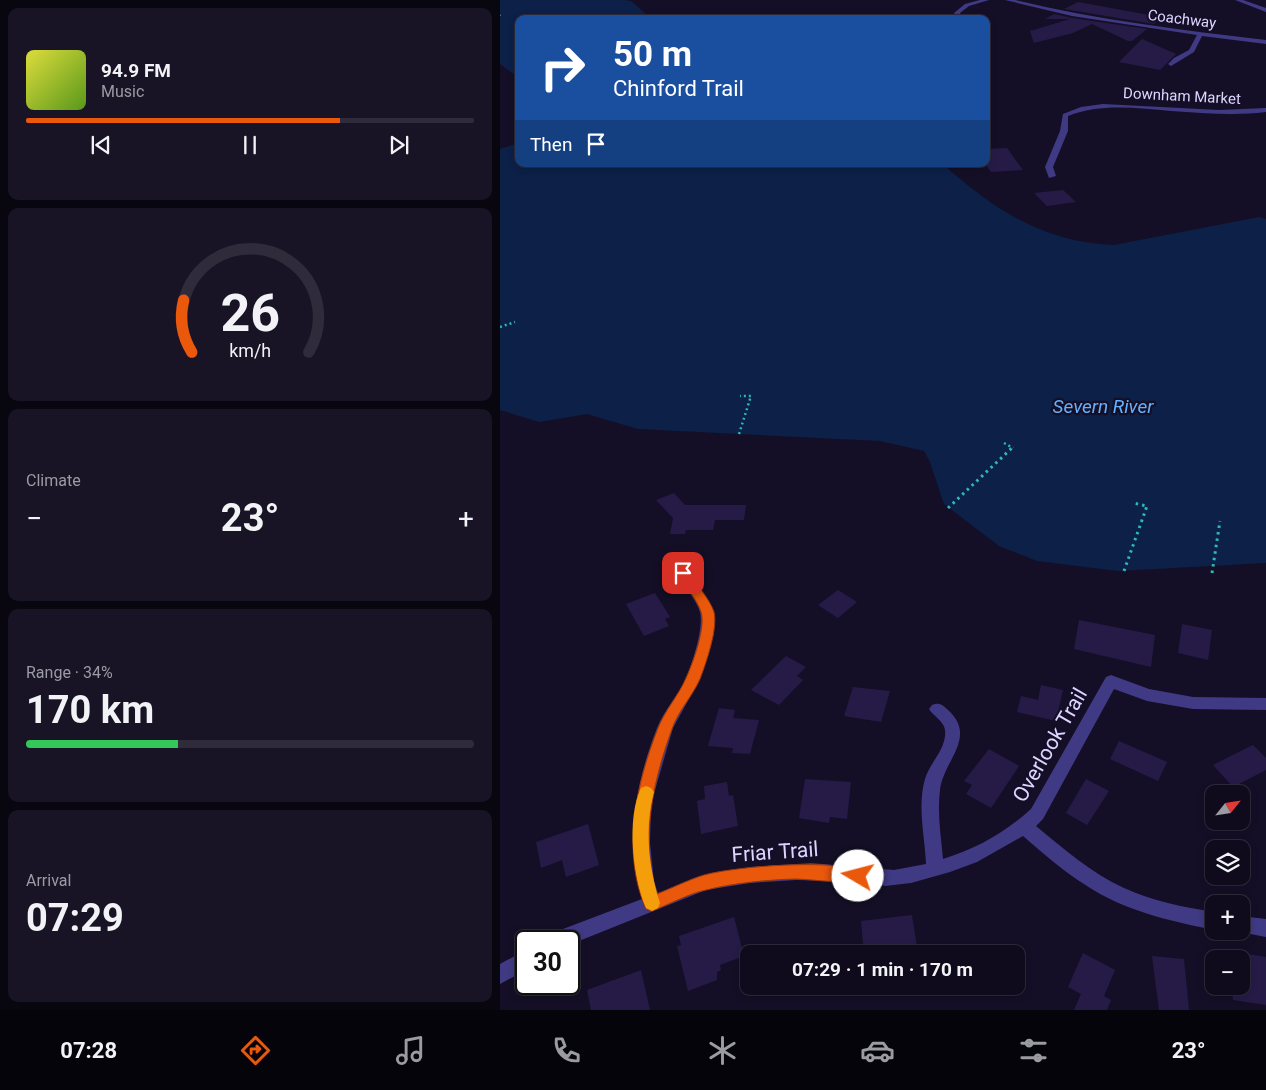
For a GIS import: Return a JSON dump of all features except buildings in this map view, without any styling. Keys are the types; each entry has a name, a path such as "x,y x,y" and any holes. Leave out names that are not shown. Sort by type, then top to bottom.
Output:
{"street":[{"path":"958,15 963,8 986,0"},
{"name":"Coachway","path":"1008,0 1075,16 1266,42"},
{"path":"1238,0 1266,10"},
{"path":"1171,64 1176,59 1192,51 1200,34"},
{"name":"Downham Market","path":"1052,176 1049,167 1064,131 1065,115 1070,112 1096,107 1228,114 1266,110"},
{"path":"652,904 645,881 641,843 643,804 665,727 693,679 707,634 707,612 683,573"},
{"name":"Overlook Trail","path":"1025,827 1044,803 1111,681 1147,695 1194,703 1266,704"},
{"path":"935,869 931,792 935,774 950,747 952,730 948,719 937,709"},
{"path":"1025,827 1074,867 1105,888 1148,906 1205,919"},
{"name":"Friar Trail","path":"580,931 704,883 802,872 892,878 935,869 1001,843 1025,827"},
{"path":"1250,925 1266,928"},
{"path":"500,975 515,966"}],"path":[{"path":"500,327 515,322"},
{"path":"739,434 751,396 740,396"},
{"path":"948,508 1014,447 1004,443"},
{"path":"1124,571 1147,506 1132,502"},
{"path":"1212,573 1220,521"}],"water":[{"path":"500,0 625,0 631,1 647,15 515,15 515,75 500,64"},
{"name":"Severn River","path":"515,144 515,167 946,167 981,196 1021,221 1064,238 1088,243 1114,245 1259,217 1266,219 1266,563 1118,571 1037,561 999,546 944,504 930,462 924,451 880,441 638,429 587,414 539,422 500,410 500,149"}],"slow traffic":[{"path":"646,792 643,804 641,843 645,881 652,903"}],"route":[{"path":"683,573 707,612 707,634 693,679 665,727 643,804 641,843 645,881 652,904 704,883 729,879 793,872 827,872 858,876"}]}
